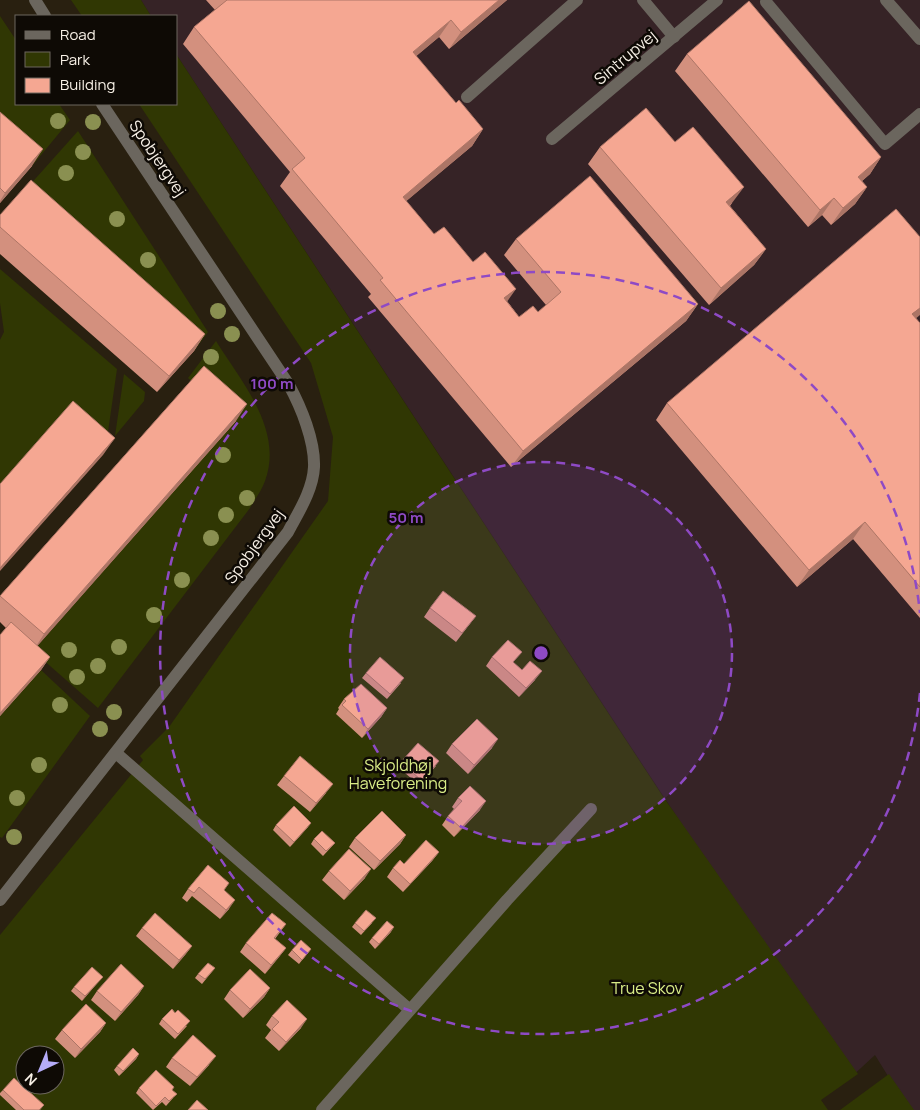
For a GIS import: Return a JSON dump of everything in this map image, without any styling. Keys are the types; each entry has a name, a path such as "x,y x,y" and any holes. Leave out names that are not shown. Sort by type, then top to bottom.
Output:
{"street":[{"path":"35,0 44,15"},
{"path":"467,96 578,0"},
{"path":"643,0 674,37"},
{"name":"Sintrupvej","path":"552,139 717,0"},
{"path":"886,0 920,39"},
{"path":"766,2 885,144 920,114"},
{"name":"Spobjergvej","path":"0,900 288,532 306,499 314,467 301,407 289,385 103,105"},
{"path":"116,753 410,1010"},
{"path":"322,1110 506,900 591,809"}],"shaded area":[{"path":"141,0 920,0 920,1110 909,1110 875,1055 849,1079 178,57 178,15 150,15"}],"green space":[{"path":"71,0 141,0 150,15 81,15"},
{"path":"0,16 15,38 15,105 60,105 70,120 32,166 0,139"},
{"name":"Skjoldhøj Haveforening","path":"178,57 662,795 858,1074 821,1100 828,1110 0,1110 0,935 143,760 140,756 169,727 328,501 333,437 311,363 140,105 178,105"},
{"path":"78,131 208,332 194,351 19,197"},
{"path":"0,269 117,369 106,446 0,487 0,340 4,332 0,303"},
{"path":"216,341 248,389 264,425 269,443 269,462 265,481 250,508 98,708 33,651 235,421 188,378"},
{"path":"124,374 145,392 144,401 115,436"},
{"path":"41,670 90,716 2,838 0,837 0,716"},
{"path":"889,1074 914,1110 840,1110"}],"building":[{"path":"227,0 499,0 461,32 451,20 413,52 456,103 459,100 483,129 403,197 434,234 444,227 473,262 485,252 516,289 504,298 519,317 533,306 538,312 561,292 516,239 590,176 698,304 523,451 380,280 383,278 292,169 305,158 194,27"},
{"path":"749,1 881,157 858,177 867,187 843,208 834,198 820,210 687,54"},
{"path":"646,108 675,142 693,127 744,187 726,202 766,249 721,288 600,147"},
{"path":"0,112 43,149 5,193 0,188"},
{"path":"31,180 205,334 169,376 0,227 0,215"},
{"path":"896,209 920,237 920,308 912,314 920,323 920,587 865,522 809,570 667,403"},
{"path":"204,366 247,404 44,634 0,596"},
{"path":"73,401 115,438 0,568 0,484"},
{"path":"443,591 476,616 462,633 430,608"},
{"path":"11,622 50,657 0,713 0,635"},
{"path":"508,640 522,652 513,662 522,670 530,661 542,671 526,688 492,657"},
{"path":"380,657 404,678 390,694 366,673"},
{"path":"361,684 387,708 368,729 342,705 346,701 344,699"},
{"path":"477,719 498,739 474,765 452,744"},
{"path":"418,743 439,761 422,781 401,762"},
{"path":"300,756 333,784 316,803 284,776"},
{"path":"470,786 486,801 461,828 448,816 462,801 458,798"},
{"path":"294,806 311,823 294,842 276,825"},
{"path":"382,811 406,835 380,861 355,838"},
{"path":"322,831 335,843 326,851 314,839"},
{"path":"426,840 439,852 410,884 393,868 400,860 404,864"},
{"path":"349,849 371,869 350,891 329,871"},
{"path":"208,865 229,883 224,890 235,900 226,910 199,887 194,893 188,889"},
{"path":"366,910 376,918 364,931 355,923"},
{"path":"155,913 192,946 179,960 142,928"},
{"path":"272,913 286,924 274,938 286,948 271,965 246,943"},
{"path":"387,921 394,927 379,944 372,938"},
{"path":"301,940 311,949 302,960 292,950"},
{"path":"208,963 215,968 205,979 198,974"},
{"path":"121,964 144,986 121,1012 97,991"},
{"path":"92,967 103,977 85,996 74,987"},
{"path":"250,969 270,988 250,1009 230,990"},
{"path":"287,1000 307,1019 286,1042 272,1029 279,1022 272,1016"},
{"path":"86,1004 106,1023 81,1049 62,1030"},
{"path":"172,1009 175,1013 178,1010 190,1021 178,1034 162,1019"},
{"path":"193,1035 216,1056 197,1077 172,1058"},
{"path":"133,1048 139,1054 123,1071 117,1066"},
{"path":"156,1070 174,1087 172,1090 177,1094 169,1101 165,1097 156,1106 139,1088"},
{"path":"14,1078 15,1095 33,1095 44,1105 39,1110 24,1110 3,1090"},
{"path":"197,1100 208,1110 188,1110"}],"park label":[{"name":"True Skov","path":"647,988"}]}
